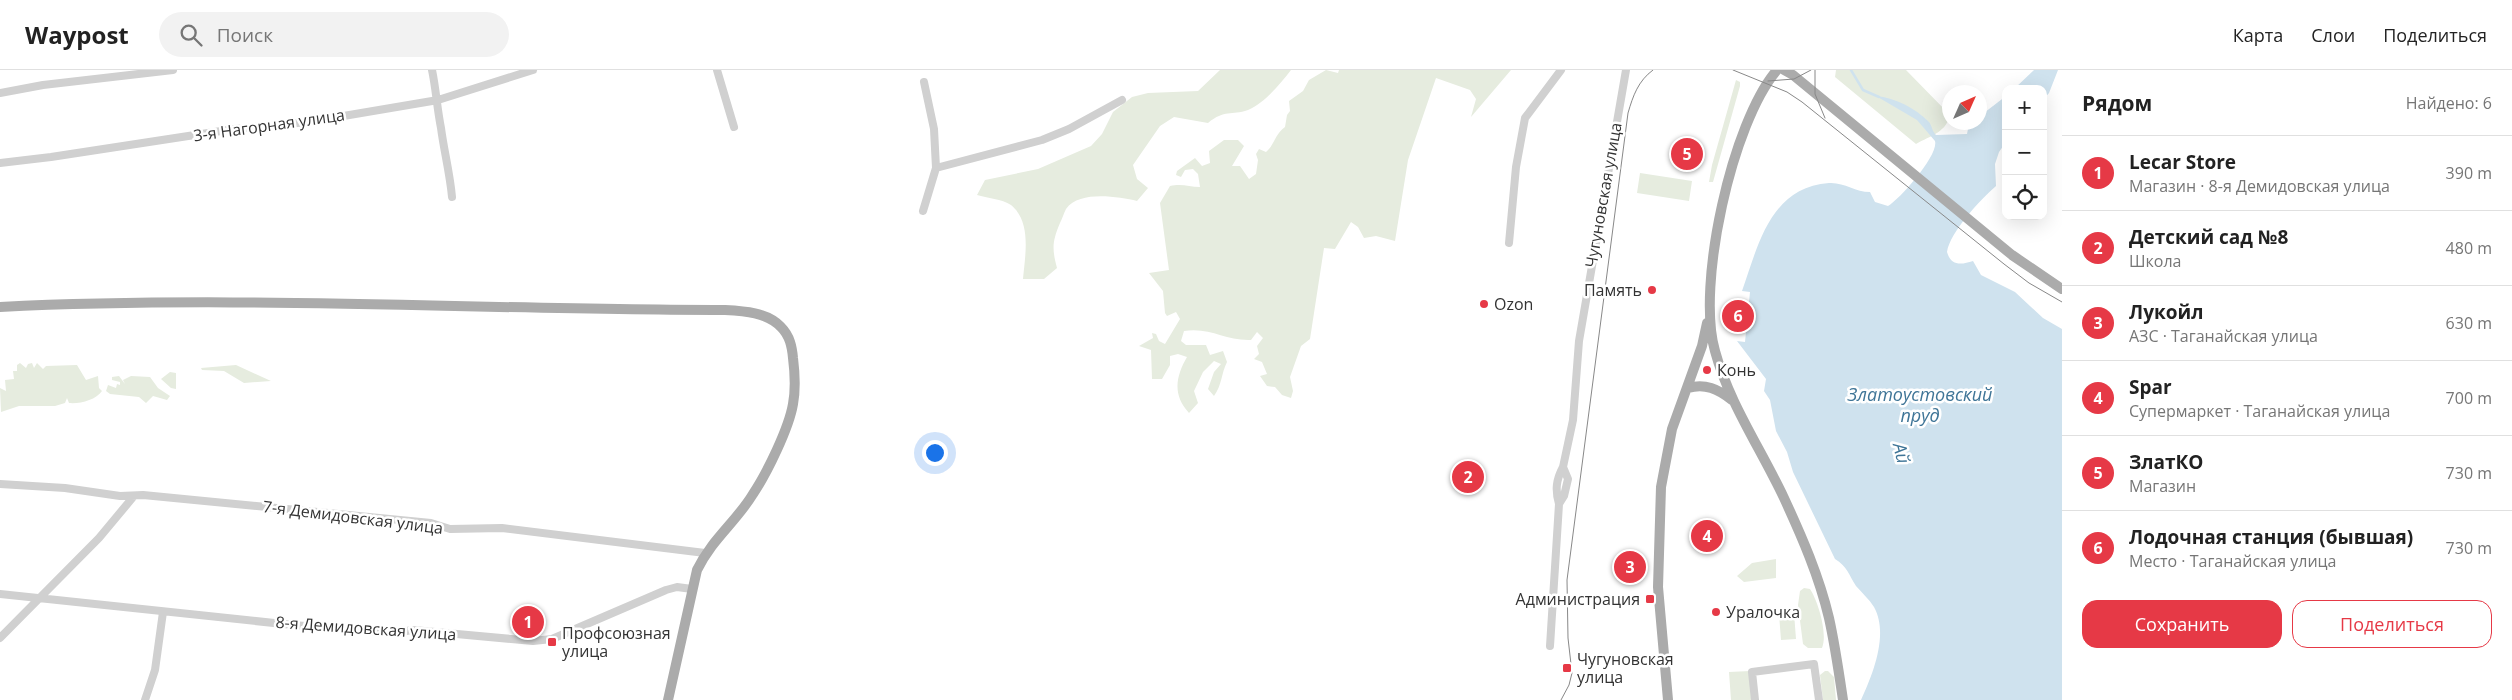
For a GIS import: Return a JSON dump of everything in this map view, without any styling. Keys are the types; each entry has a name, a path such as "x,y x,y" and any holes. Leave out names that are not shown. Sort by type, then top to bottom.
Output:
{"main road":[{"path":"1668,700 1658,587 1661,486 1672,429 1702,346 1708,317 1715,252 1730,170 1756,101 1777,70"},
{"path":"1784,70 1793,74 2036,273 2062,289"},
{"path":"0,308 199,302 335,302 508,308 724,310 759,314 781,326 789,338 796,379 793,405 782,436 754,494 705,553 692,589 668,700"},
{"path":"1708,317 1722,377 1784,497 1815,572 1829,618 1843,700"},
{"path":"1688,388 1697,385 1711,387 1736,402"}],"street":[{"path":"0,93 43,85 173,70"},
{"path":"432,70 452,197"},
{"name":"3-я Нагорная улица","path":"0,163 234,129 308,122 438,100 534,70"},
{"path":"717,70 734,127"},
{"path":"1509,243 1516,167 1525,118 1561,70"},
{"name":"Чугуновская улица","path":"1550,646 1559,504 1564,496 1568,479 1563,467 1573,420 1579,341 1625,71"},
{"path":"923,211 936,168 934,130 924,82"},
{"path":"936,168 1042,140 1069,129 1122,100"},
{"name":"7-я Демидовская улица","path":"0,484 298,508 430,523 450,529 502,528 705,553"},
{"path":"0,638 98,538 134,496"},
{"name":"8-я Демидовская улица","path":"0,594 162,612 394,633 413,630 533,641 562,636 666,590 677,587 692,589"},
{"path":"145,700 154,670 162,612"},
{"path":"1755,700 1752,672 1814,664 1819,700"}],"shaded area":[{"path":"1220,70 1291,70 1266,98 1248,110 1224,114 1208,123 1174,117 1160,126 1133,165 1137,179 1148,188 1137,201 1100,196 1080,199 1072,203 1066,209 1054,241 1054,256 1057,268 1044,279 1023,279 1026,240 1022,220 1018,212 1011,205 977,195 985,180 1038,169 1091,146 1102,134 1113,112 1132,97 1148,93 1198,91"},
{"path":"1326,70 1338,73 1339,70 1511,70 1471,117 1476,99 1470,90 1436,78 1408,160 1395,241 1376,236 1364,238 1358,227 1351,222 1335,249 1324,248 1310,339 1301,346 1290,377 1293,391 1291,398 1282,395 1275,387 1267,386 1260,376 1267,374 1262,362 1254,359 1259,354 1257,346 1263,338 1257,332 1251,340 1242,340 1210,332 1184,331 1181,341 1186,345 1206,345 1210,355 1223,351 1227,362 1219,388 1214,396 1208,389 1214,372 1221,364 1214,361 1203,372 1194,391 1198,403 1189,413 1178,392 1178,378 1187,357 1178,354 1170,356 1170,365 1162,379 1152,379 1151,350 1139,346 1153,338 1152,333 1156,334 1159,341 1165,344 1180,319 1176,312 1167,316 1165,313 1163,291 1149,273 1169,270 1160,203 1170,186 1200,187 1198,174 1193,169 1185,170 1181,177 1176,175 1177,171 1195,158 1202,166 1210,163 1209,151 1224,140 1238,140 1244,146 1232,166 1240,166 1249,179 1256,174 1258,160 1256,154 1259,149 1266,152 1285,127 1287,115 1290,111 1289,101 1303,91 1309,80"},
{"path":"1836,70 1906,70 1942,107 1942,129 1916,144 1835,77"},
{"path":"1736,80 1740,82 1740,86 1713,182 1709,182 1712,165"},
{"path":"1640,173 1692,181 1689,201 1637,193"},
{"path":"20,363 26,368 28,364 32,363 34,368 37,363 43,369 46,366 77,365 86,380 98,376 99,388 102,391 96,397 83,402 69,403 67,398 65,403 55,406 19,406 1,412 0,388 6,391 5,380 14,379 13,371 17,371 17,365"},
{"path":"236,365 271,381 244,383 224,371 202,370 201,368"},
{"path":"170,372 176,373 176,389 171,388 161,379"},
{"path":"119,376 125,384 123,380 131,376 150,377 158,388 170,396 167,400 153,396 146,403 139,397 110,394 106,391 108,385 116,388 117,384 120,385 120,382 112,380 112,377"},
{"path":"1776,559 1776,578 1744,582 1737,576 1752,563"},
{"path":"1804,588 1810,589 1819,609 1824,635 1822,648 1808,648 1803,644 1798,605 1800,591"},
{"path":"1794,613 1796,639 1781,640 1779,614"},
{"path":"1750,671 1752,700 1731,700 1729,672"},
{"path":"1828,671 1834,677 1836,700 1823,700 1820,675"}],"water":[{"path":"2034,70 2058,70 2047,95 2047,85 2018,85"},
{"name":"Златоустовский пруд","path":"1876,96 1898,101 1918,112 1929,122 1936,135 1967,134 1968,130 1987,130 1987,111 2002,99 2002,148 1995,164 1996,186 1982,199 1960,226 1949,244 1947,252 1954,262 1964,263 1973,261 1981,275 2015,292 2043,318 2062,329 2062,700 1861,700 1878,654 1880,629 1878,618 1872,604 1856,586 1845,568 1835,559 1793,472 1787,452 1776,431 1770,400 1764,391 1766,379 1737,341 1745,342 1750,292 1742,291 1761,238 1769,222 1780,207 1793,195 1809,187 1829,183 1870,192 1875,202 1888,206 1918,176 1935,148 1935,141 1917,120"}],"waterway":[{"path":"1851,70 1863,90 1879,97"}],"tram line":[{"path":"1561,700 1569,685 1572,673 1568,638 1567,580 1628,113 1640,84 1653,70"},
{"path":"1733,70 1787,92 1802,102 2004,264 2029,283 2062,302"},
{"path":"1768,81 1794,79 1811,70"},
{"path":"1815,70 1815,94 1825,118"}],"place":[{"name":"ЗлатКО","path":"1687,154"},
{"name":"Память","path":"1652,290"},
{"name":"Ozon","path":"1484,304"},
{"name":"Лодочная станция (бывшая)","path":"1738,316"},
{"name":"Конь","path":"1707,370"},
{"name":"Детский сад №8","path":"1468,477"},
{"name":"Spar","path":"1707,536"},
{"name":"Лукойл","path":"1630,567"},
{"name":"Администрация","path":"1650,599"},
{"name":"Уралочка","path":"1716,612"},
{"name":"Lecar Store","path":"528,622"},
{"name":"Профсоюзная улица","path":"552,642"},
{"name":"Чугуновская улица","path":"1567,668"}],"water label":[{"name":"Ай","path":"1902,453"}]}
